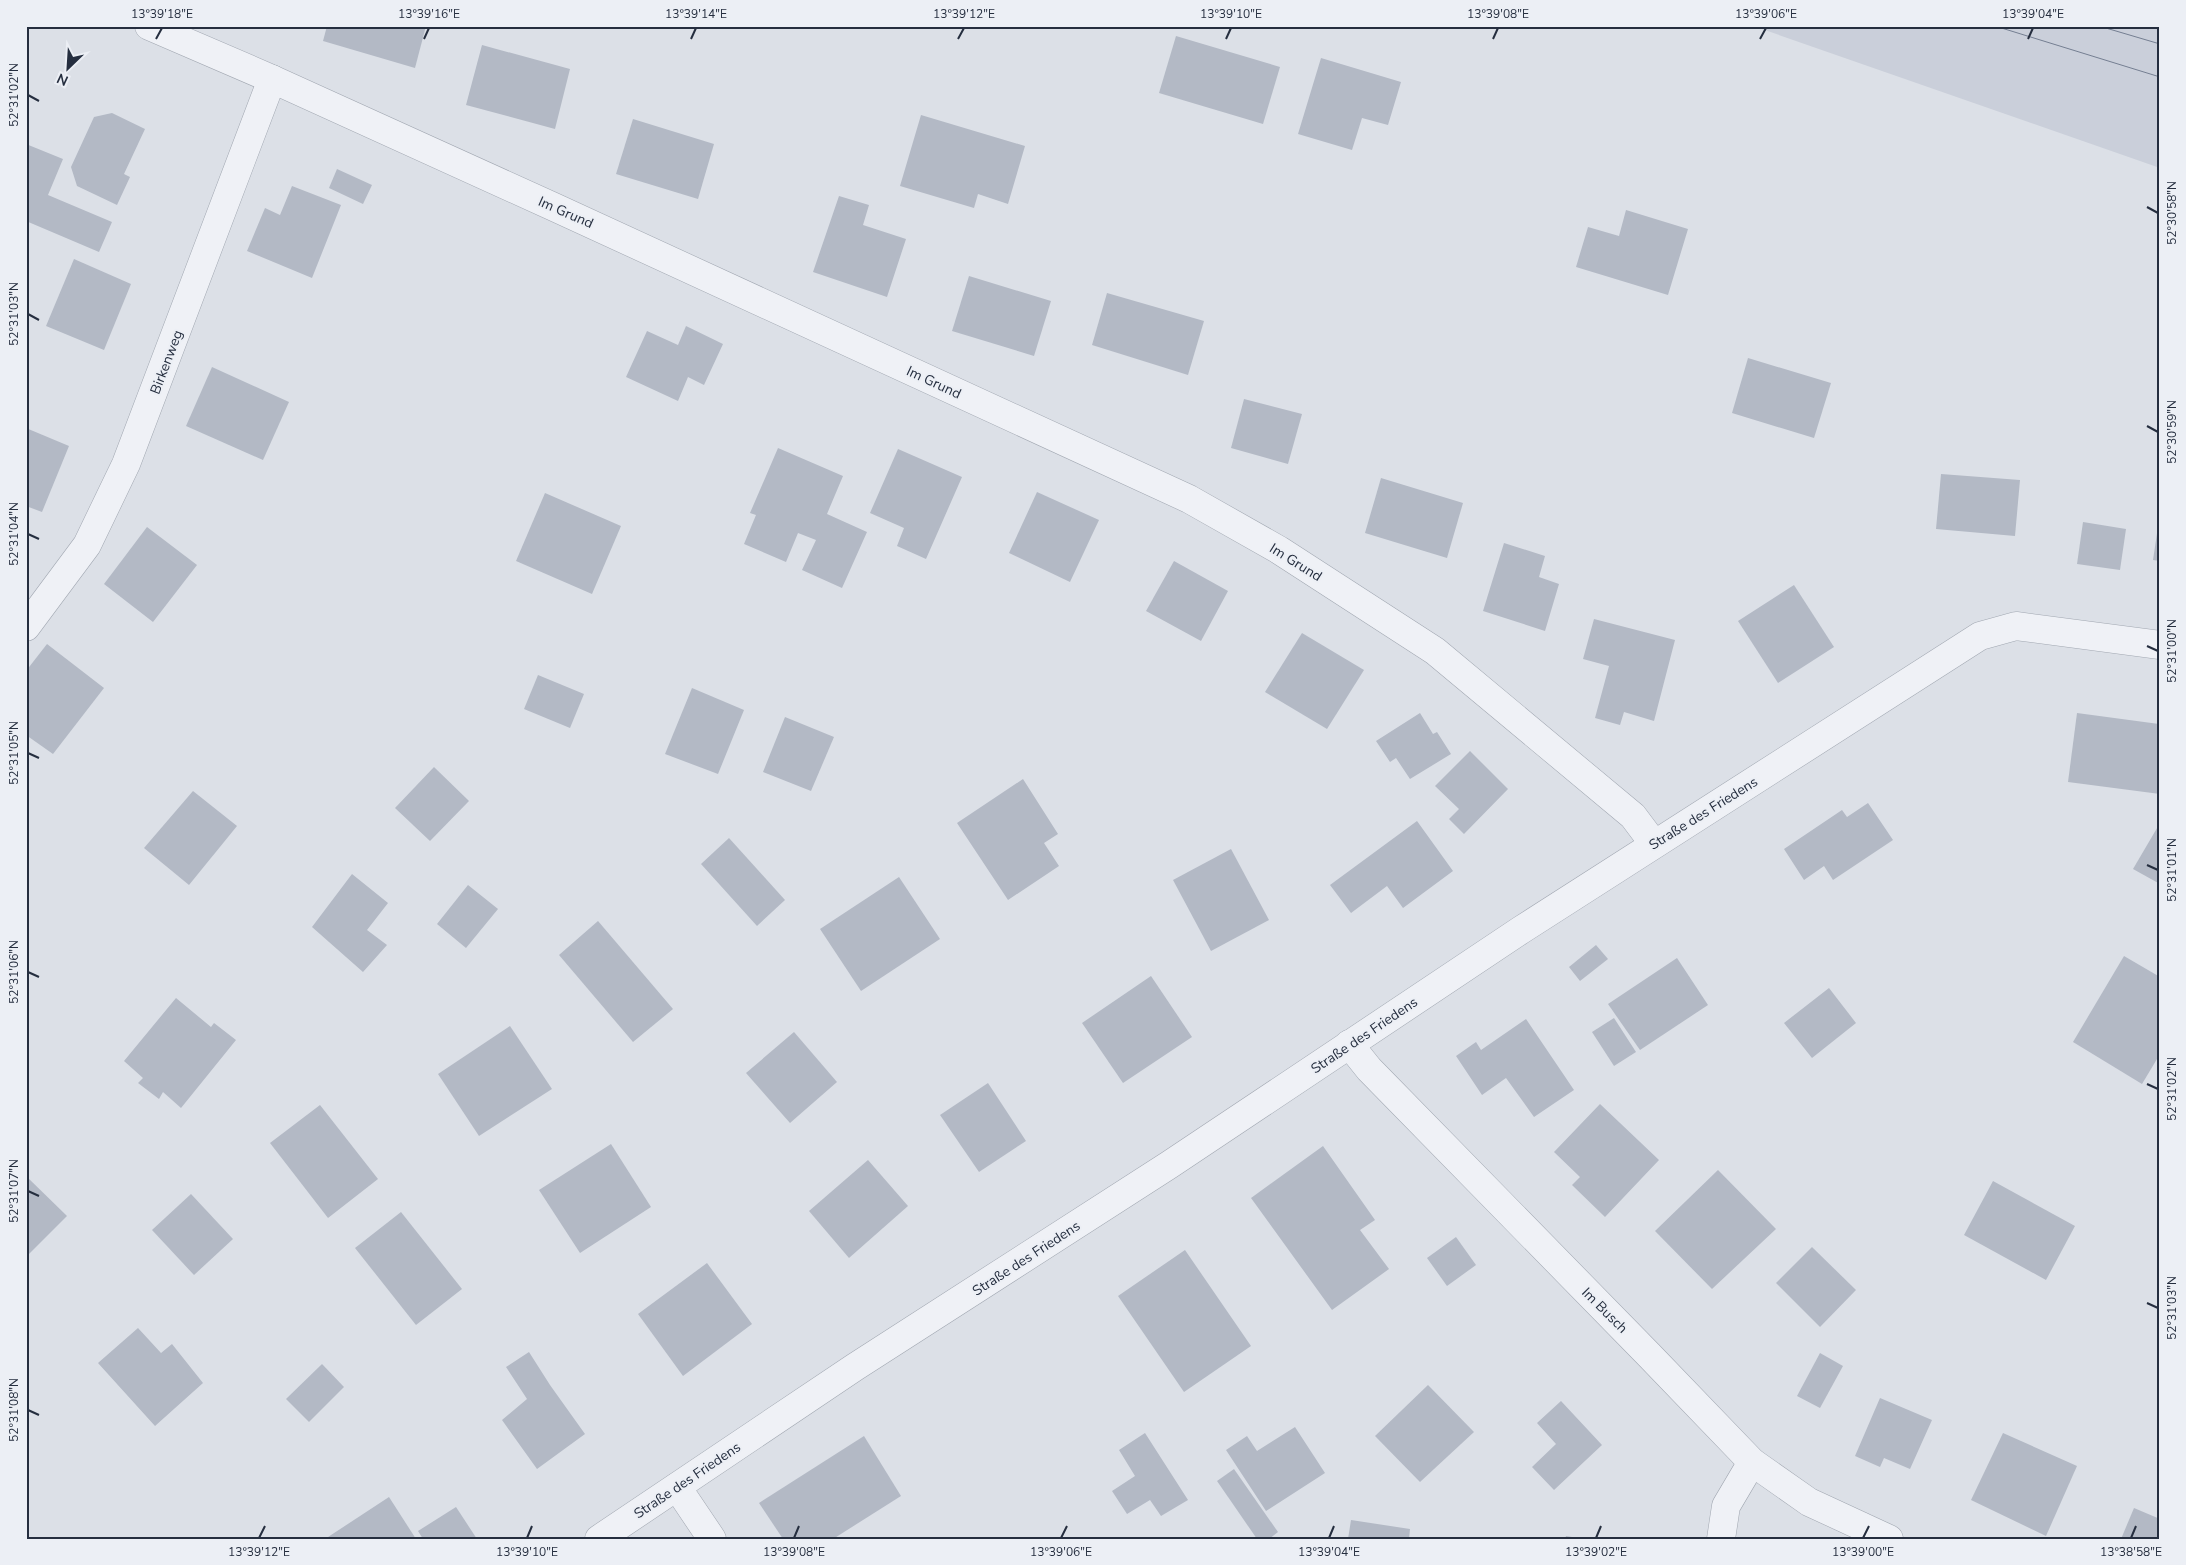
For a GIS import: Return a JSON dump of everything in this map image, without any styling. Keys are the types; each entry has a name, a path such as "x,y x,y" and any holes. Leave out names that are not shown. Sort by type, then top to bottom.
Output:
{"street":[{"name":"Im Grund","path":"148,26 272,79 697,272 1189,499 1279,550 1435,651 1633,816 1654,844"},
{"name":"Birkenweg","path":"26,627 86,546 126,464 272,79"},
{"name":"Straße des Friedens","path":"599,1539 855,1368 1169,1165 1349,1044 1654,844 1980,636 2016,626 2160,644"},
{"name":"Im Busch","path":"1349,1044 1369,1069 1752,1462 1809,1502 1890,1539"},
{"path":"1721,1539 1726,1506 1752,1462"},
{"path":"677,1487 712,1539"}],"shaded area":[{"path":"1752,26 2160,26 2160,168 1759,28"}],"building":[{"path":"327,26 426,26 415,68 323,41"},
{"path":"1176,36 1280,67 1263,124 1159,93"},
{"path":"482,45 570,69 555,129 466,105"},
{"path":"1321,58 1401,82 1388,125 1362,118 1352,150 1298,134"},
{"path":"112,113 145,129 124,174 130,177 117,205 77,186 71,167 94,117"},
{"path":"921,115 1025,146 1008,204 978,194 974,208 900,186"},
{"path":"633,119 714,144 698,199 616,174"},
{"path":"26,144 63,159 48,195 112,222 99,252 26,221"},
{"path":"337,169 372,185 363,204 329,188"},
{"path":"292,186 341,205 312,278 247,251 265,208 280,215"},
{"path":"839,196 869,205 863,225 906,239 887,297 813,272"},
{"path":"1626,210 1688,229 1668,295 1576,267 1588,227 1619,236"},
{"path":"74,259 131,284 104,350 46,326"},
{"path":"969,276 1051,301 1034,356 952,331"},
{"path":"1107,293 1204,321 1188,375 1092,345"},
{"path":"686,326 723,344 704,385 688,377 678,401 626,377 647,331 678,345"},
{"path":"1748,358 1831,383 1814,438 1732,413"},
{"path":"212,367 289,402 263,460 186,426"},
{"path":"1244,399 1302,414 1288,464 1231,448"},
{"path":"26,428 69,446 42,512 26,506"},
{"path":"778,448 843,476 827,514 867,532 842,588 802,570 816,540 798,533 786,562 744,544 756,515 750,513"},
{"path":"898,449 962,477 926,559 897,546 904,528 870,513"},
{"path":"1941,474 2020,480 2015,536 1936,529"},
{"path":"1381,478 1463,503 1447,558 1365,533"},
{"path":"1037,492 1099,520 1070,582 1009,553"},
{"path":"545,493 621,526 592,594 516,561"},
{"path":"2160,520 2160,561 2153,560"},
{"path":"2083,522 2126,529 2120,570 2077,564"},
{"path":"147,527 197,565 153,622 104,584"},
{"path":"1504,543 1545,556 1539,577 1559,584 1545,631 1483,611"},
{"path":"1174,561 1228,591 1201,641 1146,611"},
{"path":"1794,585 1834,647 1778,683 1738,621"},
{"path":"1594,619 1675,640 1654,721 1624,712 1620,725 1595,718 1609,666 1583,659"},
{"path":"1302,633 1364,670 1327,729 1265,692"},
{"path":"47,644 104,688 53,754 26,735 26,671"},
{"path":"538,675 584,694 570,728 524,709"},
{"path":"692,688 744,710 718,774 665,754"},
{"path":"1420,713 1433,734 1437,732 1451,754 1410,779 1396,758 1390,762 1376,741"},
{"path":"2077,713 2159,724 2160,794 2068,782"},
{"path":"785,717 834,737 811,791 763,772"},
{"path":"1470,751 1508,789 1464,834 1449,819 1459,809 1435,786"},
{"path":"434,767 469,801 430,841 395,808"},
{"path":"1023,779 1058,834 1044,843 1059,866 1008,900 957,823"},
{"path":"193,791 237,826 189,885 144,848"},
{"path":"1868,803 1893,840 1833,880 1824,866 1804,880 1784,849 1842,810 1847,817"},
{"path":"1417,821 1453,871 1403,908 1387,886 1351,913 1330,885"},
{"path":"2160,823 2160,884 2133,869"},
{"path":"729,838 785,900 757,926 701,864"},
{"path":"1231,849 1269,920 1211,951 1173,880"},
{"path":"352,874 388,903 367,930 387,945 363,972 312,927"},
{"path":"899,877 940,939 861,991 820,929"},
{"path":"468,885 498,909 466,948 437,924"},
{"path":"598,921 673,1009 633,1042 559,955"},
{"path":"1596,945 1608,959 1580,981 1569,967"},
{"path":"2124,956 2160,977 2160,1054 2142,1084 2073,1042"},
{"path":"1677,958 1708,1005 1640,1050 1608,1004"},
{"path":"1151,976 1192,1037 1123,1083 1082,1023"},
{"path":"1829,988 1856,1023 1812,1058 1784,1023"},
{"path":"176,998 211,1027 214,1023 236,1040 181,1108 163,1092 159,1099 138,1083 143,1078 124,1061"},
{"path":"1614,1018 1636,1052 1614,1066 1592,1032"},
{"path":"1526,1019 1574,1090 1534,1117 1506,1078 1482,1095 1456,1056 1476,1042 1481,1050"},
{"path":"510,1026 552,1089 479,1136 438,1074"},
{"path":"794,1032 837,1082 790,1123 746,1073"},
{"path":"988,1083 1026,1141 979,1172 940,1115"},
{"path":"1600,1104 1659,1160 1605,1217 1572,1185 1580,1177 1554,1152"},
{"path":"320,1105 378,1179 328,1218 270,1143"},
{"path":"611,1144 651,1207 580,1253 539,1190"},
{"path":"1323,1146 1375,1220 1360,1230 1389,1269 1332,1310 1251,1198"},
{"path":"868,1160 908,1206 849,1258 809,1211"},
{"path":"1718,1170 1776,1229 1712,1289 1655,1231"},
{"path":"26,1176 67,1216 27,1256 26,1255"},
{"path":"1993,1181 2075,1226 2046,1280 1964,1235"},
{"path":"191,1194 233,1239 194,1275 152,1230"},
{"path":"401,1212 462,1289 416,1325 355,1248"},
{"path":"1456,1237 1476,1265 1447,1286 1427,1258"},
{"path":"1812,1247 1856,1290 1820,1327 1776,1283"},
{"path":"1185,1250 1251,1346 1184,1392 1118,1296"},
{"path":"707,1263 752,1324 683,1376 638,1314"},
{"path":"138,1328 161,1353 172,1344 203,1383 155,1426 98,1363"},
{"path":"529,1352 585,1434 537,1469 502,1420 527,1399 506,1367"},
{"path":"1820,1353 1843,1366 1820,1408 1797,1396"},
{"path":"322,1364 344,1387 309,1422 286,1399"},
{"path":"1428,1385 1474,1432 1420,1482 1375,1436"},
{"path":"1880,1398 1932,1420 1910,1469 1884,1458 1880,1467 1855,1456"},
{"path":"1561,1401 1602,1445 1554,1490 1532,1467 1556,1444 1537,1423"},
{"path":"1295,1427 1325,1473 1266,1511 1226,1450 1247,1436 1257,1451"},
{"path":"1145,1433 1188,1500 1161,1516 1150,1500 1127,1514 1112,1491 1135,1476 1119,1450"},
{"path":"2003,1433 2077,1466 2046,1536 1971,1500"},
{"path":"864,1436 901,1496 833,1539 783,1539 759,1503"},
{"path":"1234,1469 1278,1532 1269,1539 1257,1539 1217,1481"},
{"path":"389,1497 416,1539 325,1539"},
{"path":"456,1507 477,1539 423,1539 418,1531"},
{"path":"2134,1508 2160,1519 2160,1539 2121,1539"},
{"path":"1351,1520 1410,1529 1409,1539 1348,1539"},
{"path":"1566,1536 1578,1538 1578,1539 1565,1539"}],"tram line":[{"path":"1995,26 2160,77"},
{"path":"2099,26 2160,44"}]}
